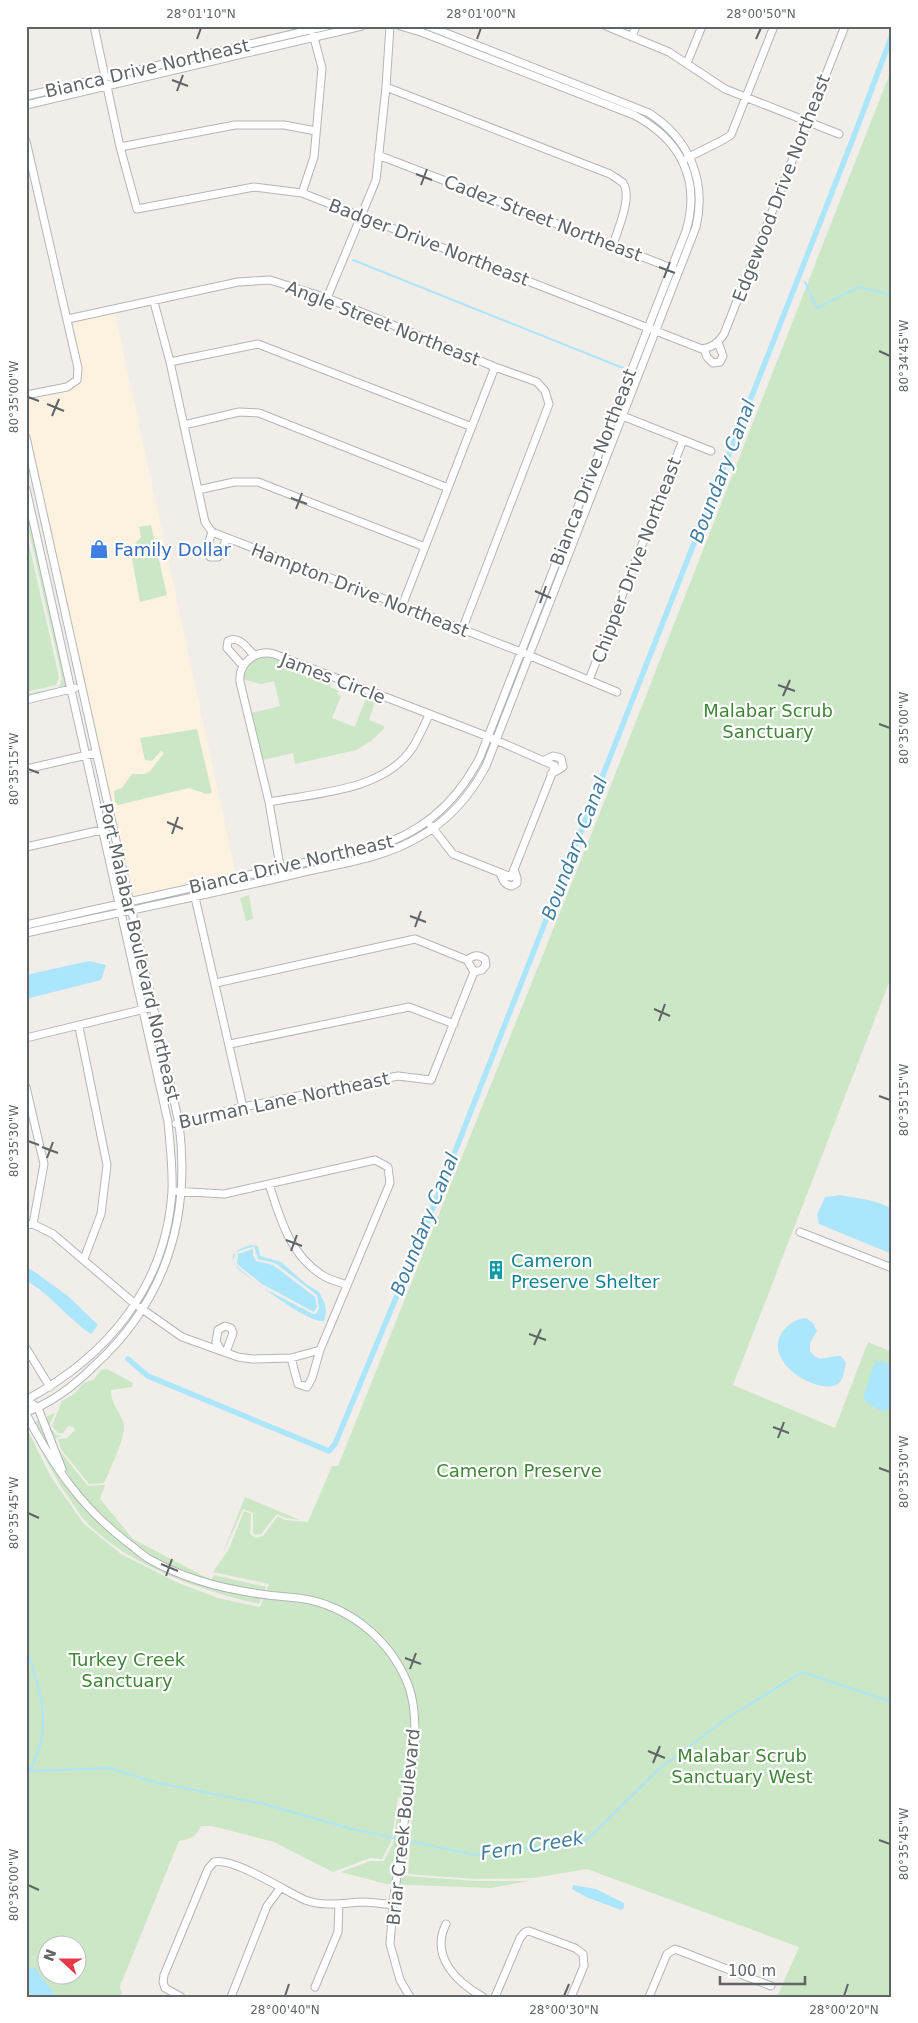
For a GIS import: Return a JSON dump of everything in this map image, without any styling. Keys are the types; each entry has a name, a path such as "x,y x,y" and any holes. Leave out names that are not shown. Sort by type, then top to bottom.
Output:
{"street":[{"path":"94,26 120,147 235,125 284,125 316,131"},
{"name":"Bianca Drive Northeast","path":"313,33 327,26"},
{"name":"Bianca Drive Northeast","path":"26,105 106,82 313,33 362,26"},
{"path":"327,298 376,180 386,87 390,26"},
{"name":"Bianca Drive Northeast","path":"26,925 356,851 396,840 428,822 452,801 470,777 489,737 686,231 691,210 689,178 682,160 666,136 648,122 413,29 400,26"},
{"name":"Bianca Drive Northeast","path":"26,933 282,877 403,846 433,828 456,809 467,796 486,766 679,272 698,217 699,187 690,156 674,133 649,113 428,26"},
{"path":"606,26 669,52 725,89 839,134"},
{"path":"632,37 636,26"},
{"path":"688,63 702,26"},
{"path":"682,160 721,142 731,135 774,26"},
{"name":"Edgewood Drive Northeast","path":"715,344 724,334 845,26"},
{"path":"302,193 314,157 322,68 313,33"},
{"path":"468,51 471,43"},
{"path":"546,81 549,73"},
{"name":"Bianca Drive Northeast","path":"26,96 106,82"},
{"path":"386,87 610,174 623,184 626,193 626,206 613,245"},
{"path":"26,141 78,368 77,380 67,387 26,395"},
{"name":"Badger Drive Northeast","path":"120,147 137,209 254,187 302,193 697,348 704,349 713,363 720,362 723,356 715,344"},
{"name":"Cadez Street Northeast","path":"378,155 679,272"},
{"name":"Angle Street Northeast","path":"68,319 154,302 238,282 270,280 327,298 495,367 537,382 545,391 549,404 462,630"},
{"path":"154,302 170,362 205,522 212,532 206,550 210,557 218,557 228,538"},
{"path":"170,362 258,344 472,427"},
{"path":"704,349 715,344"},
{"path":"402,606 495,367"},
{"path":"184,426 239,412 259,413 448,488"},
{"path":"615,413 712,451"},
{"name":"Port Malabar Boulevard Northeast","path":"26,437 70,642 131,901 183,1154 182,1192 169,1254 158,1283 143,1310 110,1352 82,1378 38,1408 26,1413"},
{"name":"Chipper Drive Northeast","path":"589,680 683,440"},
{"path":"198,490 234,482 258,482 425,547"},
{"path":"27,492 33,505 39,529 48,538"},
{"name":"Port Malabar Boulevard Northeast","path":"26,1400 50,1387 76,1369 102,1346 135,1304 149,1278 160,1251 172,1191 168,1125 27,492"},
{"path":"584,493 591,496"},
{"name":"Hampton Drive Northeast","path":"212,532 521,652 617,692"},
{"path":"38,542 50,572 56,577"},
{"path":"552,574 560,576"},
{"path":"47,581 53,583 66,622"},
{"path":"54,612 64,642 70,642"},
{"path":"243,666 227,648 228,641 233,638 238,639 254,655 243,666 240,682 269,802 282,877"},
{"name":"James Circle","path":"254,655 265,652 274,654 489,737 554,766 514,869"},
{"path":"26,700 80,686"},
{"path":"269,802 360,785 381,777 396,766 413,748 429,715"},
{"path":"26,770 96,753"},
{"path":"428,822 453,854 511,877 514,869"},
{"path":"26,848 113,828"},
{"path":"356,851 358,859"},
{"path":"500,873 503,882 507,886 512,886 516,883 517,878 514,869"},
{"path":"193,887 244,1107"},
{"path":"216,983 415,939 467,960 474,972"},
{"path":"467,960 473,956 480,956 485,959 486,965 482,970 474,972"},
{"path":"230,1044 409,1007 454,1024 474,972"},
{"path":"26,1038 79,1027 153,1007"},
{"name":"Burman Lane Northeast","path":"168,1125 244,1107 398,1076 431,1080 454,1024"},
{"path":"79,1027 107,1165 101,1214 84,1259"},
{"path":"26,1088 44,1164 30,1225 53,1234 135,1304 182,1337 238,1357 252,1359 291,1358 320,1350"},
{"path":"172,1191 224,1194 375,1160 388,1167 390,1183 320,1350 312,1378 307,1387 298,1384 291,1358"},
{"path":"269,1184 283,1228 299,1255 322,1275 348,1285"},
{"path":"800,1232 892,1268"},
{"path":"26,1348 50,1387"},
{"path":"26,1400 38,1408"},
{"path":"26,1400 26,1406"},
{"name":"Briar Creek Boulevard","path":"38,1408 64,1477"},
{"name":"Briar Creek Boulevard","path":"26,1413 64,1477 96,1517 148,1559 182,1575 211,1585 268,1596 310,1600 333,1608 344,1613 373,1633 387,1648 408,1684 415,1718 415,1742 393,1905 390,1944 400,1980 410,1997"},
{"path":"181,1997 165,1988 163,1982 164,1975 211,1864 214,1862 223,1861 270,1880 307,1900 339,1904 364,1902 393,1905"},
{"path":"231,1997 267,1906 282,1887"},
{"path":"315,1987 338,1932 339,1904"},
{"path":"446,1924 442,1933 441,1943 443,1954 451,1971 463,1985 483,1997"},
{"path":"495,1997 520,1938 529,1931 575,1948 583,1954 584,1966 571,1997"},
{"path":"649,1997 667,1954 675,1949 771,1986"}],"shaded area":[{"path":"115,313 236,875 133,897 26,424 26,398 80,383 81,381 81,368 72,321"}],"green space":[{"path":"892,68 892,975 733,1385 835,1428 868,1342 892,1352 892,1997 777,1997 799,1947 587,1869 533,1878 475,1879 408,1874 413,1803 398,1797 391,1842 382,1859 370,1858 333,1872 274,1842 212,1826 201,1826 193,1837 179,1841 120,1986 122,1997 26,1997 26,1427 51,1477 84,1524 121,1554 176,1582 218,1598 260,1607 269,1584 213,1572 229,1549 244,1511 251,1514 250,1533 255,1538 263,1536 278,1516 284,1520 308,1522 332,1466 338,1466 609,790"},
{"path":"26,504 67,687 26,697 26,694 57,688 62,678 26,518"},
{"path":"151,525 167,595 140,602 130,549 141,537 139,527"},
{"path":"26,531 59,677 56,685 26,692"},
{"path":"265,655 276,658 280,664 279,667 286,669 294,665 329,679 330,687 339,691 337,694 341,696 332,718 355,727 366,698 375,702 369,720 384,726 384,729 371,741 356,750 295,764 293,753 263,760 260,750 257,750 248,714 280,706 274,681 261,684 242,679 251,661"},
{"path":"197,729 212,793 206,794 189,788 118,805 115,802 114,791 122,788 132,774 145,774 150,771 164,753 161,751 152,761 145,760 140,738"},
{"path":"249,895 253,919 246,921 240,898"},
{"path":"107,1369 133,1383 132,1387 111,1390 113,1401 123,1422 122,1439 104,1483 89,1484 61,1449 58,1439 67,1438 75,1430 74,1427 68,1426 63,1433 58,1433 52,1426 62,1401 74,1394 84,1383 93,1380 101,1370"},
{"path":"55,1413 49,1426 56,1435 61,1436 55,1439 59,1450 88,1486 105,1485 100,1499 133,1539 211,1580 214,1575 266,1587 259,1604 214,1592 167,1575 124,1552 87,1523 59,1483 28,1425"},
{"path":"245,1497 300,1520 285,1518 277,1514 261,1534 255,1535 253,1532 253,1513 243,1509 222,1555"},
{"path":"397,1816 409,1816 406,1876 475,1881 529,1881 491,1888 386,1884 341,1872 370,1861 384,1861 393,1843"}],"water":[{"path":"89,961 106,965 101,980 26,999 26,975"},
{"path":"840,1195 873,1201 892,1209 892,1254 819,1224 817,1215 825,1197"},
{"path":"251,1245 258,1246 260,1256 281,1262 306,1284 319,1292 325,1304 324,1321 306,1316 264,1289 313,1314 316,1314 319,1308 317,1295 275,1263 258,1259 254,1246 236,1252"},
{"path":"253,1249 256,1261 273,1265 315,1297 317,1307 314,1312 262,1284 237,1264 238,1254"},
{"path":"26,1268 32,1270 68,1296 98,1325 91,1334 35,1286 26,1281"},
{"path":"806,1318 813,1323 817,1331 810,1343 810,1351 817,1358 841,1356 846,1363 843,1377 838,1384 829,1386 818,1385 806,1381 785,1365 779,1354 778,1343 783,1331 793,1322"},
{"path":"882,1361 892,1366 892,1406 886,1411 879,1410 866,1402 863,1396 876,1362"},
{"path":"573,1885 596,1889 624,1903 624,1908 621,1910 586,1897 572,1889"},
{"path":"26,1967 35,1968 38,1972 38,1986 49,1986 57,1997 36,1997 26,1990"}],"waterway":[{"name":"Boundary Canal","path":"128,1359 148,1376 329,1451 335,1444 423,1233 892,35"},
{"path":"353,260 623,368"},
{"path":"805,282 817,308 859,287 892,295"},
{"name":"Fern Creek","path":"26,1648 40,1694 43,1725 37,1756 29,1771"},
{"name":"Fern Creek","path":"26,1775 29,1771 109,1768 154,1782 264,1804 352,1829 476,1855 587,1840 660,1768 726,1719 802,1672 892,1702"}],"place":[{"name":"Family Dollar","path":"99,549"},
{"name":"Cameron Preserve Shelter","path":"496,1270"}],"park label":[{"name":"Malabar Scrub Sanctuary","path":"768,720"},
{"name":"Cameron Preserve","path":"519,1470"},
{"name":"Turkey Creek Sanctuary","path":"127,1669"},
{"name":"Malabar Scrub Sanctuary West","path":"742,1765"}]}
